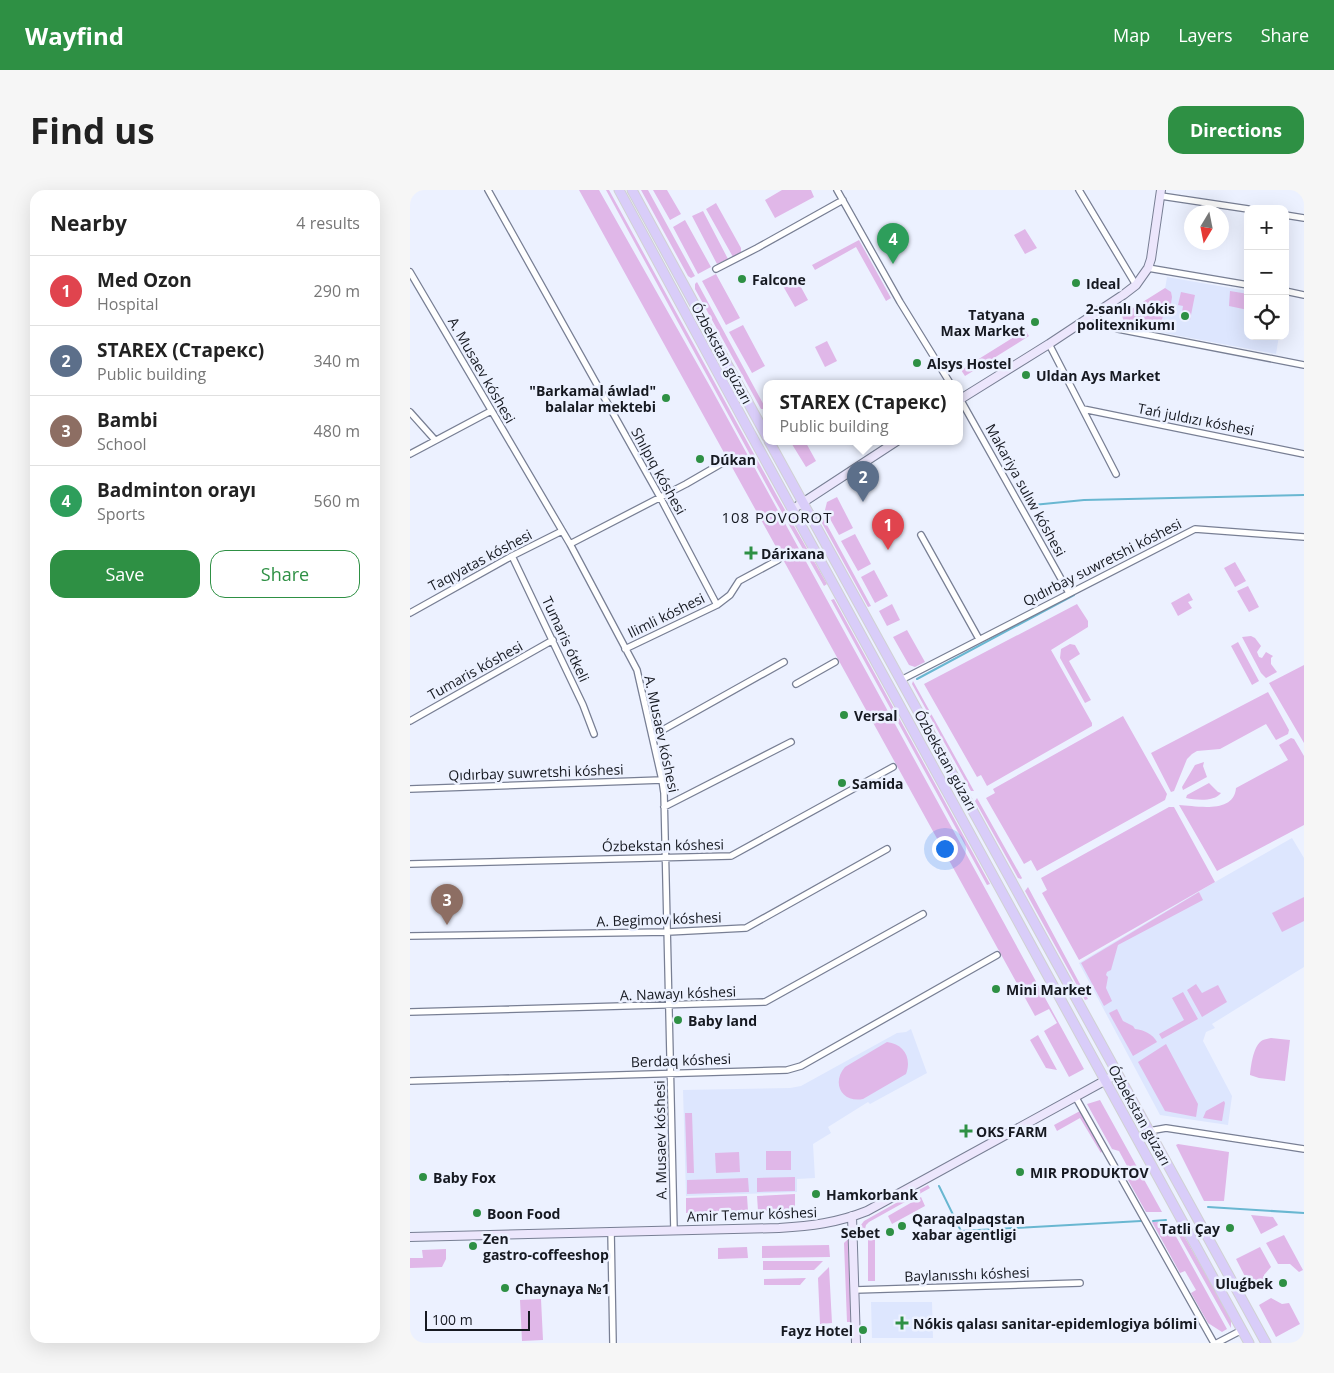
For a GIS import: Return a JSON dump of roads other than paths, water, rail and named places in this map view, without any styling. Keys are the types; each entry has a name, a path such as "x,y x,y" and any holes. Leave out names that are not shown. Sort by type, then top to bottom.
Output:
{"main road":[{"name":"Ózbekstan gúzarı","path":"619,190 1249,1343"},
{"name":"Ózbekstan gúzarı","path":"632,190 763,430"},
{"path":"963,396 1050,344 1136,285 1148,268 1151,259 1161,193"},
{"name":"Ózbekstan gúzarı","path":"771,445 1266,1343"},
{"path":"793,509 891,445"},
{"name":"Amir Temur kóshesi","path":"410,1237 808,1227 867,1211 1117,1074"},
{"path":"852,1216 856,1343"}],"street":[{"name":"Shılpıq kóshesi","path":"488,190 660,497 717,605"},
{"path":"837,190 900,302 948,380"},
{"path":"1079,190 1136,285"},
{"path":"1161,193 1244,208"},
{"path":"716,269 843,200"},
{"path":"1289,216 1304,218"},
{"path":"1148,268 1244,284"},
{"name":"A. Musaev kóshesi","path":"410,272 570,544 637,670 662,780 664,807 674,1230"},
{"path":"1289,292 1304,295"},
{"path":"1095,314 1102,324 1118,329 1304,365"},
{"path":"1050,344 1116,474"},
{"name":"Makariya sulıw kóshesi","path":"963,403 1069,593"},
{"name":"Tań juldızı kóshesi","path":"1083,409 1304,454"},
{"path":"410,454 491,411"},
{"path":"410,412 435,440"},
{"path":"570,544 724,462"},
{"name":"Qıdırbay suwretshi kóshesi","path":"900,680 1195,529 1304,537"},
{"name":"Taqıyatas kóshesi","path":"410,613 512,556 562,531"},
{"path":"921,535 979,639"},
{"name":"Tumaris ótkeli","path":"512,556 583,705 594,734"},
{"name":"Ilimli kóshesi","path":"625,648 717,605 730,595 739,581 778,560"},
{"name":"Tumaris kóshesi","path":"410,721 553,640"},
{"path":"652,736 784,662"},
{"path":"796,684 835,662"},
{"path":"664,807 791,742"},
{"name":"Ózbekstan kóshesi","path":"410,864 732,856 893,767"},
{"name":"Qıdırbay suwretshi kóshesi","path":"410,789 662,780"},
{"name":"A. Begimov kóshesi","path":"410,936 668,932 746,928 887,849"},
{"name":"A. Nawayı kóshesi","path":"410,1012 765,1002 923,914"},
{"name":"Berdaq kóshesi","path":"410,1081 787,1070 801,1066 997,955"},
{"path":"1076,1096 1216,1343 1242,1330"},
{"path":"1137,1138 1149,1131 1166,1128 1304,1149"},
{"path":"611,1231 613,1343"},
{"name":"Baylanısshı kóshesi","path":"855,1290 1080,1283"}],"waterway":[{"path":"1033,505 1084,500 1304,495"},
{"path":"917,679 1074,595"},
{"path":"939,1186 961,1231 1141,1221"},
{"path":"1208,1207 1304,1213"},
{"path":"1153,1221 1166,1220"}],"place":[{"name":"Badminton orayı","path":"893,264"},
{"name":"Falcone","path":"742,279"},
{"name":"Ideal","path":"1076,283"},
{"name":"2-sanlı Nókis politexnikumı","path":"1185,316"},
{"name":"Tatyana Max Market","path":"1035,322"},
{"name":"Alsys Hostel","path":"917,363"},
{"name":"Uldan Ays Market","path":"1026,375"},
{"name":"\"Barkamal áwlad\" balalar mektebi","path":"666,398"},
{"name":"Dúkan","path":"700,459"},
{"name":"STAREX (Старекс)","path":"863,502"},
{"name":"Med Ozon","path":"888,550"},
{"name":"Dárixana","path":"751,553"},
{"name":"Versal","path":"844,715"},
{"name":"Samida","path":"842,783"},
{"name":"Bambi","path":"447,925"},
{"name":"Mini Market","path":"996,989"},
{"name":"Baby land","path":"678,1020"},
{"name":"OKS FARM","path":"966,1131"},
{"name":"MIR PRODUKTOV","path":"1020,1172"},
{"name":"Baby Fox","path":"423,1177"},
{"name":"Hamkorbank","path":"816,1194"},
{"name":"Boon Food","path":"477,1213"},
{"name":"Qaraqalpaqstan xabar agentligi","path":"902,1226"},
{"name":"Tatli Çay","path":"1230,1228"},
{"name":"Sebet","path":"890,1232"},
{"name":"Zen gastro-coffeeshop","path":"473,1246"},
{"name":"Uluǵbek","path":"1283,1283"},
{"name":"Chaynaya №1","path":"505,1288"},
{"name":"Nókis qalası sanitar-epidemlogiya bólimi","path":"902,1323"},
{"name":"Fayz Hotel","path":"863,1330"}],"district":[{"name":"108 POVOROT","path":"777,517"}]}
